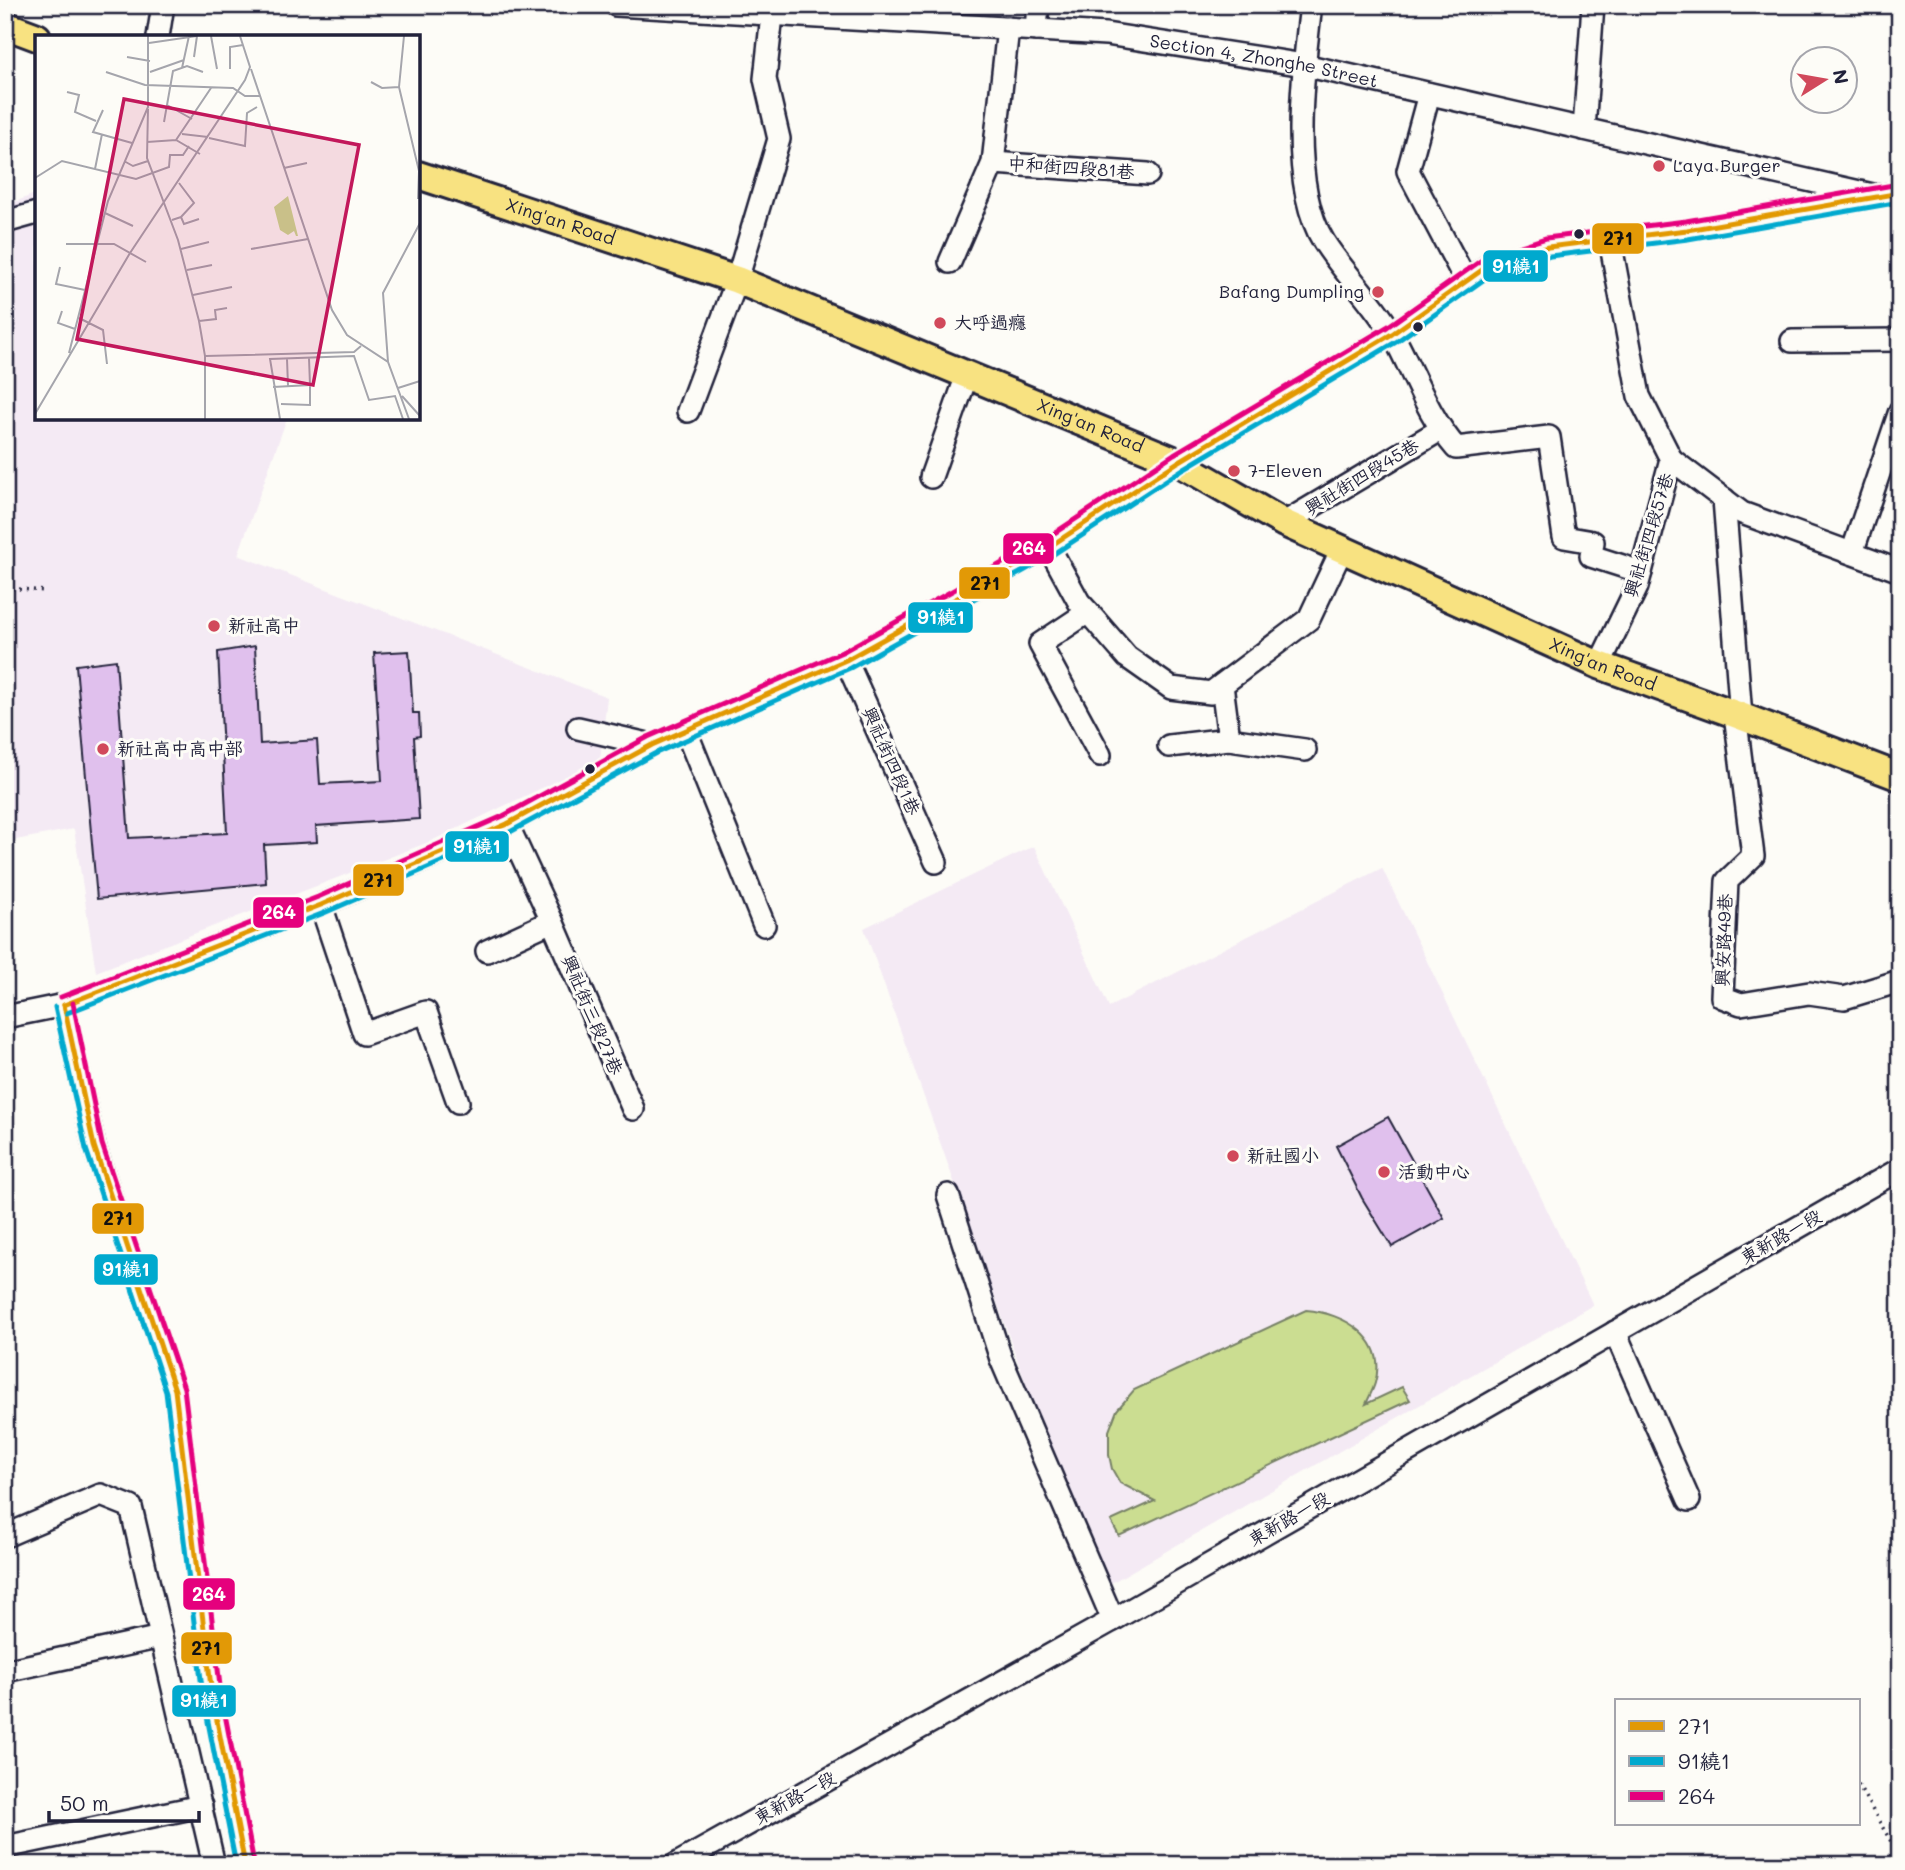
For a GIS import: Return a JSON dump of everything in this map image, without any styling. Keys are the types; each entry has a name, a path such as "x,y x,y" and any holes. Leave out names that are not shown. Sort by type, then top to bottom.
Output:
{"main road":[{"path":"5,26 35,36"},
{"name":"Xing'an Road","path":"420,176 737,280 1178,462 1284,523 1599,665 1900,777"}],"street":[{"path":"158,35 163,5"},
{"name":"Section 4, Zhonghe Street","path":"615,5 771,10 1106,34 1304,65 1877,196 1900,193"},
{"path":"1036,30 1038,5"},
{"path":"1311,5 1304,65 1302,165 1312,217 1324,241 1392,334 1440,430 1456,448 1549,437 1564,537 1593,542 1591,556 1641,572"},
{"path":"1584,129 1593,5"},
{"path":"688,411 737,280 779,139 765,79 771,10"},
{"path":"950,262 993,163 1007,28"},
{"path":"1429,94 1408,171 1466,281"},
{"name":"中和街四段81巷","path":"993,163 1148,174"},
{"path":"5,1017 64,1005 321,905 507,824 652,744 846,660 1049,547 1178,462 1392,334 1489,265 1548,247 1687,230 1877,196"},
{"path":"5,222 35,214"},
{"name":"興社街四段57巷","path":"1599,665 1637,587 1671,459 1639,396 1610,240"},
{"path":"1792,341 1900,341"},
{"path":"931,477 967,375"},
{"path":"1852,553 1900,411"},
{"name":"興社街四段45巷","path":"1284,523 1440,430"},
{"path":"1671,459 1742,513 1900,571"},
{"path":"1724,499 1738,715"},
{"path":"1049,547 1080,602 1127,657 1171,688 1211,693 1310,619 1342,549"},
{"path":"1088,612 1040,644 1100,755"},
{"name":"興社街四段1巷","path":"846,660 936,862"},
{"path":"1222,685 1229,739"},
{"name":"興安路49巷","path":"1738,715 1753,856 1727,881 1722,997 1741,1004 1809,993 1843,998 1900,981"},
{"path":"579,728 652,744"},
{"path":"686,731 764,925"},
{"path":"1169,746 1229,739 1306,750"},
{"name":"興社街三段27巷","path":"507,824 633,1109"},
{"path":"321,905 364,1034 426,1012 458,1102"},
{"path":"487,951 552,921"},
{"path":"64,1005 94,1146 174,1390 212,1695 245,1865"},
{"name":"東新路一段","path":"675,1865 1113,1620 1900,1168"},
{"path":"948,1195 1001,1359 1113,1620"},
{"path":"1615,1332 1689,1500"},
{"path":"5,1536 101,1494 131,1507 214,1865"},
{"path":"5,1671 161,1637"},
{"path":"5,1847 201,1806"}],"path":[{"path":"5,587 45,591"},
{"path":"1860,1788 1900,1857"}],"shaded area":[{"name":"新社高中","path":"35,194 35,420 286,420 238,555 607,697 600,760 429,842 96,972 74,829 5,842 5,206"},
{"name":"新社國小","path":"1034,846 1109,1007 1382,868 1593,1305 1099,1590 864,928"}],"green space":[{"path":"1306,1310 1335,1316 1360,1331 1369,1341 1375,1353 1377,1367 1375,1383 1366,1404 1402,1387 1410,1400 1119,1536 1111,1521 1155,1501 1120,1483 1112,1469 1109,1431 1117,1410 1134,1390"}],"building":[{"name":"新社高中高中部","path":"255,646 260,744 317,740 320,784 382,781 374,653 409,651 413,713 419,713 420,736 414,737 419,819 316,826 317,842 264,845 266,883 97,899 76,665 116,660 129,838 227,833 218,652"},
{"name":"活動中心","path":"1388,1117 1444,1218 1392,1247 1362,1198 1336,1146"}],"transit line":[{"name":"264","path":"61,997 318,897 503,816 648,737 842,652 1044,540 1174,454 1387,327 1486,257 1546,238 1686,221 1899,184"},
{"name":"271","path":"64,1005 321,905 507,824 652,745 846,660 1049,547 1178,462 1392,334 1489,265 1548,247 1687,230 1900,193"},
{"name":"91繞1","path":"67,1013 324,913 510,832 656,753 850,668 1054,554 1183,469 1396,342 1493,273 1550,256 1688,239 1900,202"},
{"name":"264","path":"73,1003 102,1144 184,1388 221,1694 254,1863"},
{"name":"271","path":"64,1005 94,1146 175,1390 212,1695 245,1865"},
{"name":"91繞1","path":"55,1007 86,1149 166,1392 203,1696 236,1865"}],"place":[{"name":"Laya Burger","path":"1659,166"},
{"name":"Bafang Dumpling","path":"1378,292"},
{"name":"大呼過癮","path":"940,323"},
{"name":"7-Eleven","path":"1234,471"},
{"name":"新社高中","path":"214,626"},
{"name":"新社高中高中部","path":"103,749"},
{"name":"新社國小","path":"1233,1156"},
{"name":"活動中心","path":"1384,1172"}]}
